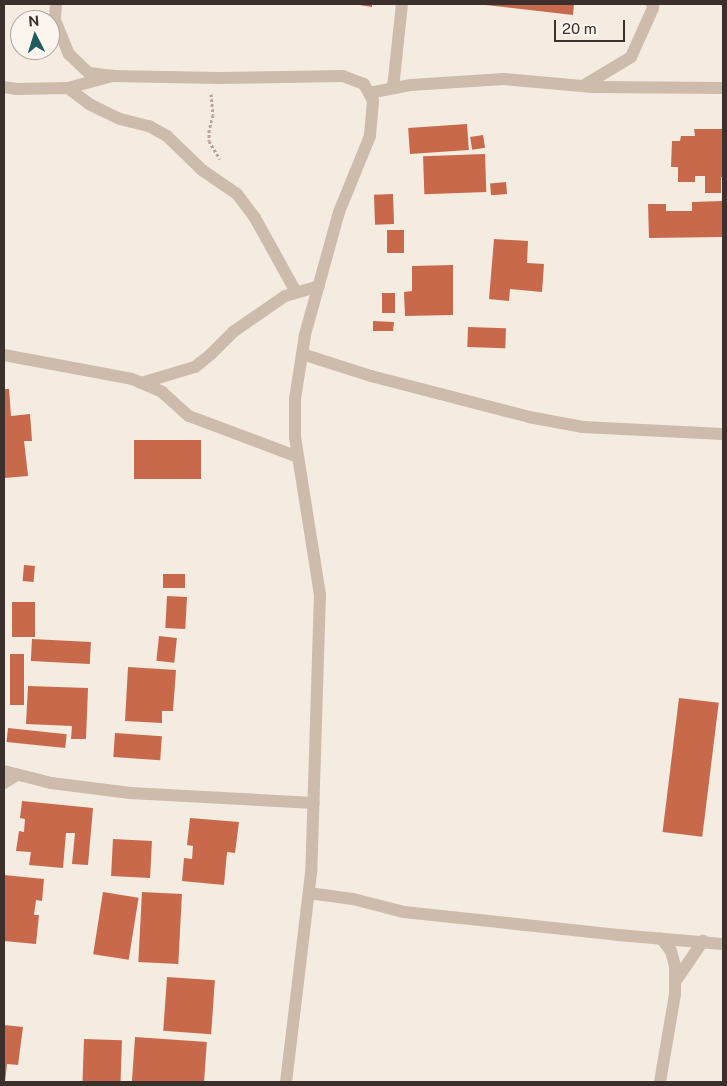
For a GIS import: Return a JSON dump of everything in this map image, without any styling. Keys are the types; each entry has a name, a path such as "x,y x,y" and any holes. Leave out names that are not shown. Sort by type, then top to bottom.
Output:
{"street":[{"path":"56,4 55,20 69,54 89,73 112,76 343,76 364,84 373,100 370,136 339,212 302,354 295,399 295,437 320,594 314,803 309,893 286,1082"},
{"path":"392,88 402,4"},
{"path":"583,86 630,57 652,4"},
{"path":"4,87 16,89 68,88 112,76"},
{"path":"369,93 392,88 449,82 504,79 583,86 723,88"},
{"path":"68,88 89,104 120,119 149,126 167,136 202,170 237,194 255,218 296,292"},
{"path":"141,383 194,367 210,355 233,332 285,296 319,286"},
{"path":"302,354 371,376 529,417 583,427 723,434"},
{"path":"4,355 132,379 162,392 189,416 213,427 298,457"},
{"path":"4,771 50,784 130,793 314,803"},
{"path":"4,783 17,775"},
{"path":"309,893 354,899 404,912 723,944"},
{"path":"660,1082 675,994 675,966 671,951 662,938"},
{"path":"675,982 703,941"}],"path":[{"path":"210,77 213,114 209,130 209,141 224,166 227,186"}],"building":[{"path":"353,4 372,4 372,7"},
{"path":"477,4 574,4 573,15"},
{"path":"467,124 469,150 410,154 408,128"},
{"path":"694,129 723,129 721,193 705,193 705,176 695,176 695,182 678,182 678,167 671,167 672,141 680,141 681,136 695,136"},
{"path":"483,135 485,148 472,150 470,137"},
{"path":"485,154 486,192 424,194 423,156"},
{"path":"506,182 507,194 491,195 490,183"},
{"path":"393,194 394,224 375,225 374,195"},
{"path":"723,201 723,237 649,238 648,204 666,204 666,211 692,211 692,202"},
{"path":"387,230 404,230 404,253 387,253"},
{"path":"494,239 528,241 527,263 544,264 542,292 510,289 509,301 489,299"},
{"path":"453,265 453,315 405,316 404,292 412,291 412,266"},
{"path":"382,293 395,293 395,313 382,313"},
{"path":"373,321 394,322 393,331 373,331"},
{"path":"468,327 506,328 505,348 467,347"},
{"path":"4,389 9,389 11,416 30,414 32,441 24,441 28,476 4,478"},
{"path":"134,440 201,440 201,479 134,479"},
{"path":"24,565 35,566 34,582 23,581"},
{"path":"163,574 185,574 185,588 163,588"},
{"path":"167,596 187,597 185,629 165,628"},
{"path":"12,602 35,602 35,637 12,637"},
{"path":"159,636 177,638 174,663 156,661"},
{"path":"32,639 91,642 90,664 31,661"},
{"path":"10,654 24,654 24,705 10,705"},
{"path":"128,667 176,670 173,711 162,711 162,723 125,721"},
{"path":"28,686 88,688 86,739 71,739 72,726 26,724"},
{"path":"679,698 719,703 702,837 663,832"},
{"path":"8,728 67,734 65,748 7,742"},
{"path":"115,733 162,736 160,760 113,757"},
{"path":"22,801 93,808 88,865 72,864 75,833 66,833 63,868 29,865 31,852 16,851 19,831 24,832 25,819 20,818"},
{"path":"190,818 239,822 235,853 227,852 224,885 182,881 184,858 192,859 193,846 187,845"},
{"path":"113,839 152,841 150,878 111,876"},
{"path":"4,875 44,879 42,901 36,900 34,915 39,915 36,944 4,941"},
{"path":"103,892 139,898 129,960 93,954"},
{"path":"142,892 182,894 178,964 138,962"},
{"path":"167,977 215,980 211,1034 163,1031"},
{"path":"4,1025 23,1027 18,1065 7,1064 5,1082"},
{"path":"135,1037 207,1042 204,1082 132,1082"},
{"path":"84,1039 122,1040 121,1082 82,1082"}]}
